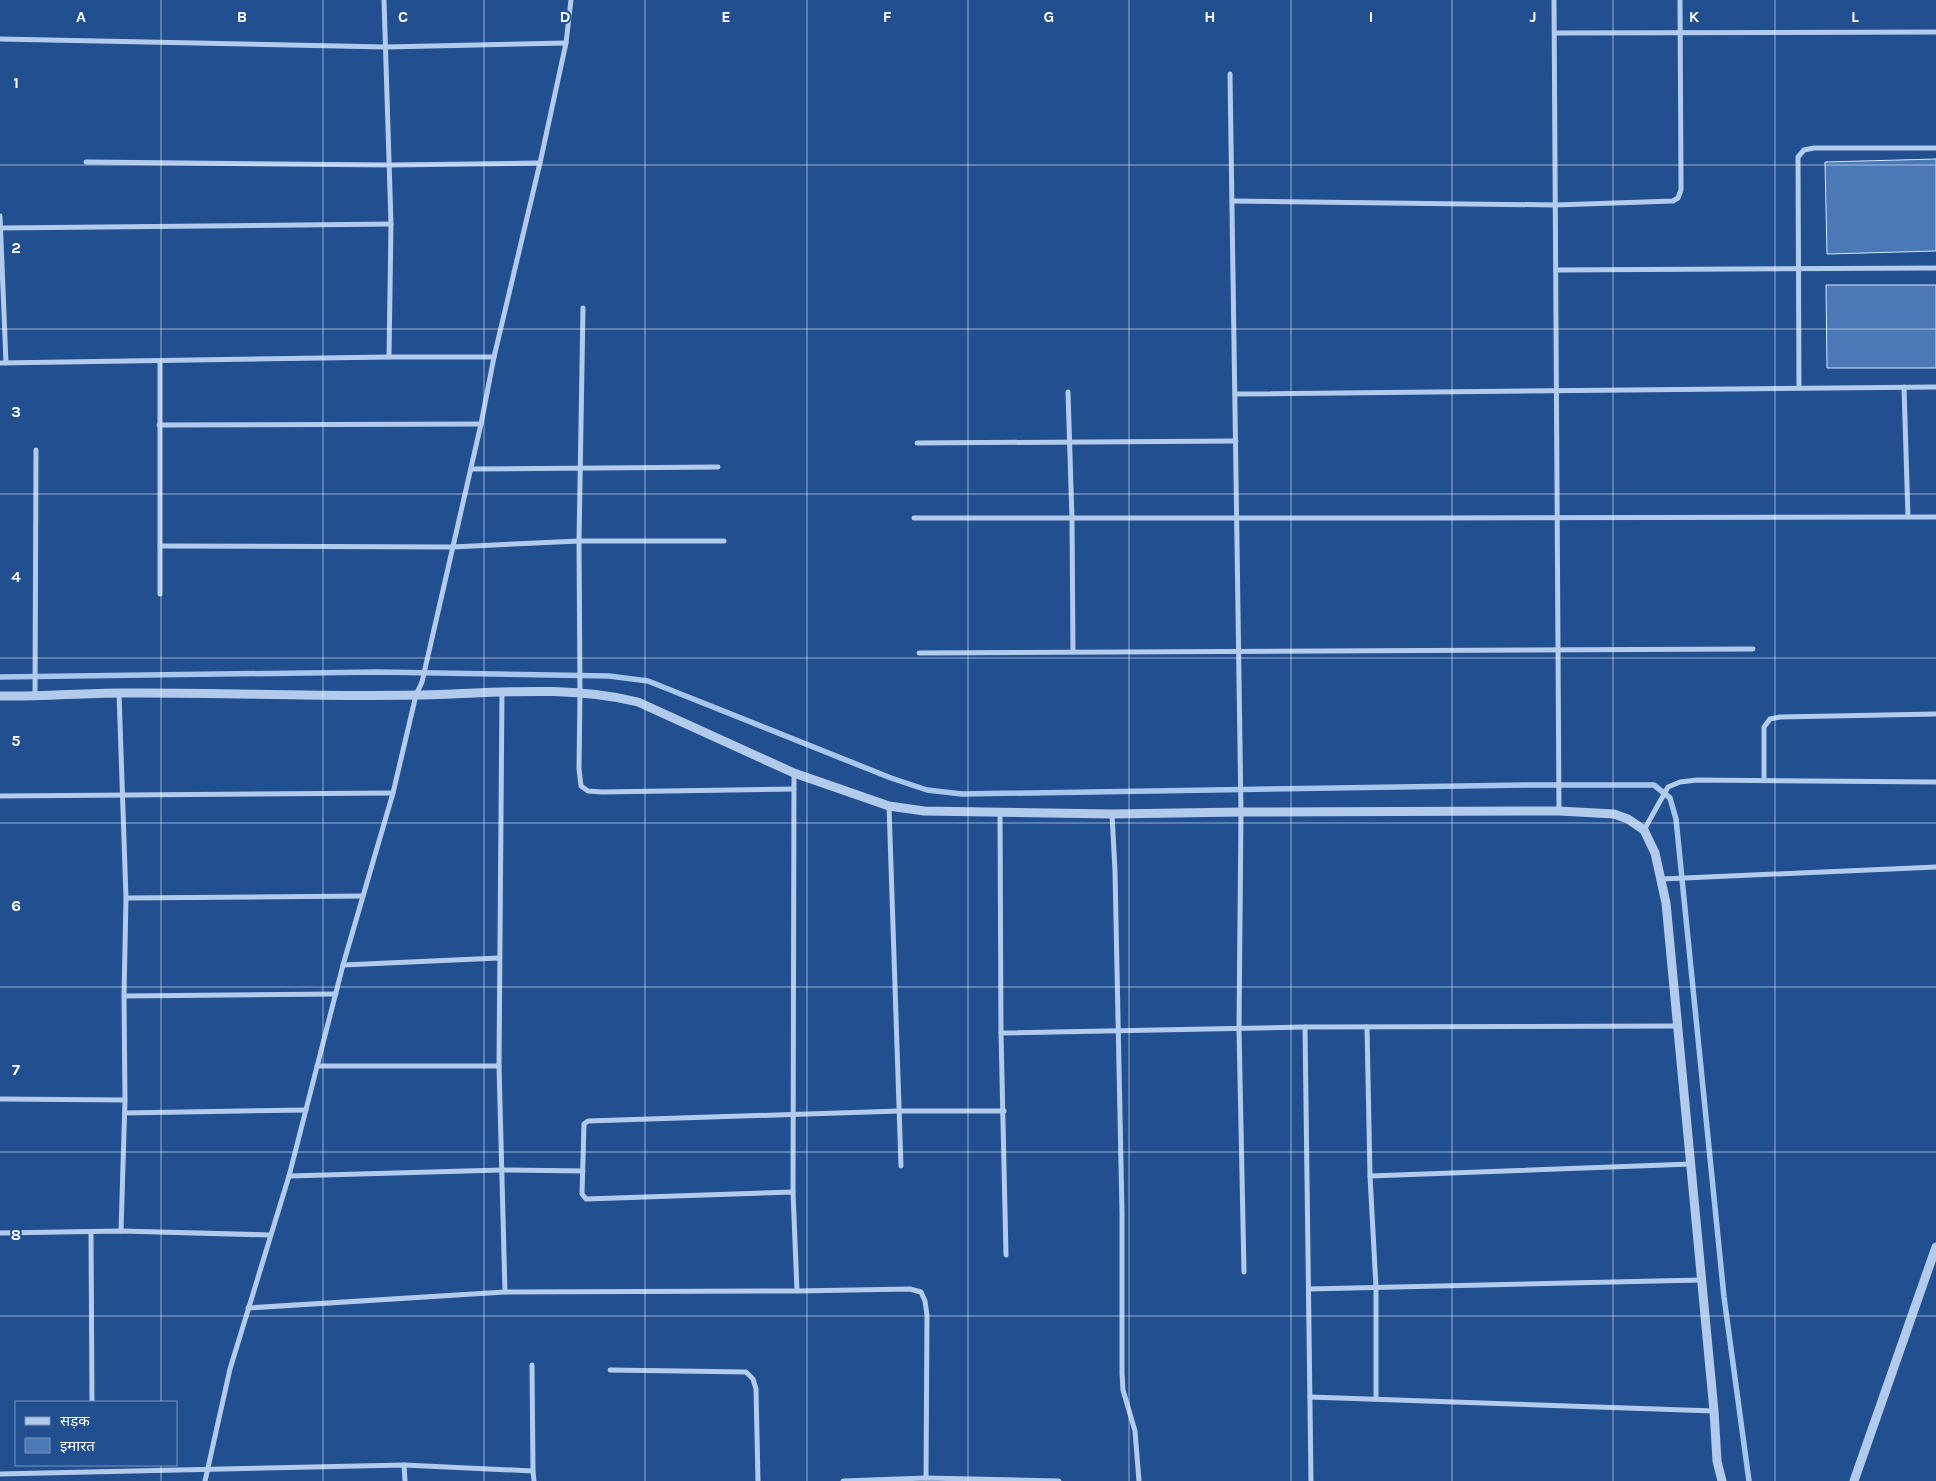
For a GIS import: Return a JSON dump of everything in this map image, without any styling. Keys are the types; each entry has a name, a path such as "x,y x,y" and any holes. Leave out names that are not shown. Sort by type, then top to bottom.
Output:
{"street":[{"path":"384,0 391,224 389,356"},
{"path":"205,1481 230,1369 289,1176 343,965 393,794 416,695 422,682 482,424 494,357 540,163 566,43 571,0"},
{"path":"1554,0 1559,810"},
{"path":"1232,201 1556,205 1665,202 1678,198 1682,180 1680,0"},
{"path":"1554,33 1936,32"},
{"path":"0,39 386,47 566,43"},
{"path":"1230,74 1241,812 1239,1029 1244,1272"},
{"path":"1800,388 1798,157 1804,150 1814,148 1936,148"},
{"path":"86,162 390,165 540,163"},
{"path":"0,216 3,363 389,356 494,357"},
{"path":"0,228 391,224"},
{"path":"1556,270 1936,268"},
{"path":"583,308 579,541 579,778 581,786 588,792 794,789"},
{"path":"160,361 160,594"},
{"path":"1904,387 1908,517"},
{"path":"1235,394 1936,387"},
{"path":"1068,392 1072,519 1073,652"},
{"path":"159,425 482,424"},
{"path":"917,443 1236,442"},
{"path":"35,697 36,450"},
{"path":"471,469 718,467"},
{"path":"914,518 1936,517"},
{"path":"160,546 452,547 579,541 724,540"},
{"path":"919,653 1753,649"},
{"path":"0,696 35,697 119,693 416,695 502,691 580,693 612,696 638,702 794,773 889,806 924,811 1112,814 1559,810 1614,814 1628,819 1644,830 1655,852 1662,879 1678,1026 1717,1461 1722,1481"},
{"path":"502,691 499,1066 505,1292"},
{"path":"119,693 126,898 124,996 125,1113 121,1231"},
{"path":"1764,780 1764,728 1770,719 1780,717 1936,714"},
{"path":"794,773 793,1192 797,1292"},
{"path":"1644,830 1668,787 1680,782 1697,780 1936,782"},
{"path":"0,796 393,794"},
{"path":"889,806 901,1166"},
{"path":"1000,812 1001,1033 1006,1255"},
{"path":"1112,814 1115,871 1122,1213 1122,1373 1123,1390 1135,1431 1139,1481"},
{"path":"1662,879 1936,867"},
{"path":"126,898 363,896"},
{"path":"343,965 500,958"},
{"path":"124,996 336,994"},
{"path":"1001,1033 1305,1027 1678,1026"},
{"path":"1305,1027 1310,1481"},
{"path":"1367,1027 1370,1176 1376,1287 1376,1399"},
{"path":"317,1066 499,1066"},
{"path":"0,1099 125,1100"},
{"path":"125,1113 306,1110"},
{"path":"793,1192 589,1200 582,1194 584,1124 588,1121 794,1116 899,1111 1004,1111"},
{"path":"1370,1176 1691,1164"},
{"path":"289,1176 501,1170 583,1171"},
{"path":"0,1233 121,1231 270,1235"},
{"path":"91,1232 92,1401"},
{"path":"1854,1481 1931,1271 1936,1247"},
{"path":"1309,1288 1701,1280"},
{"path":"248,1308 505,1292 797,1292 910,1289 921,1292 925,1301 927,1315 926,1478"},
{"path":"532,1365 534,1481"},
{"path":"610,1370 746,1372 753,1379 756,1389 758,1481"},
{"path":"1310,1397 1714,1411"},
{"path":"404,1465 405,1481"},
{"path":"0,1474 404,1465 533,1471"},
{"path":"92,1466 92,1473"},
{"path":"843,1481 926,1478 1059,1481"}],"building":[{"path":"1936,159 1936,251 1827,254 1825,162"},
{"path":"1826,285 1936,285 1936,368 1827,368"}],"waterway":[{"path":"0,677 377,672 609,676 648,681 891,778 927,790 962,794 1529,785 1654,785 1670,798 1676,819 1724,1297 1749,1481"}]}
